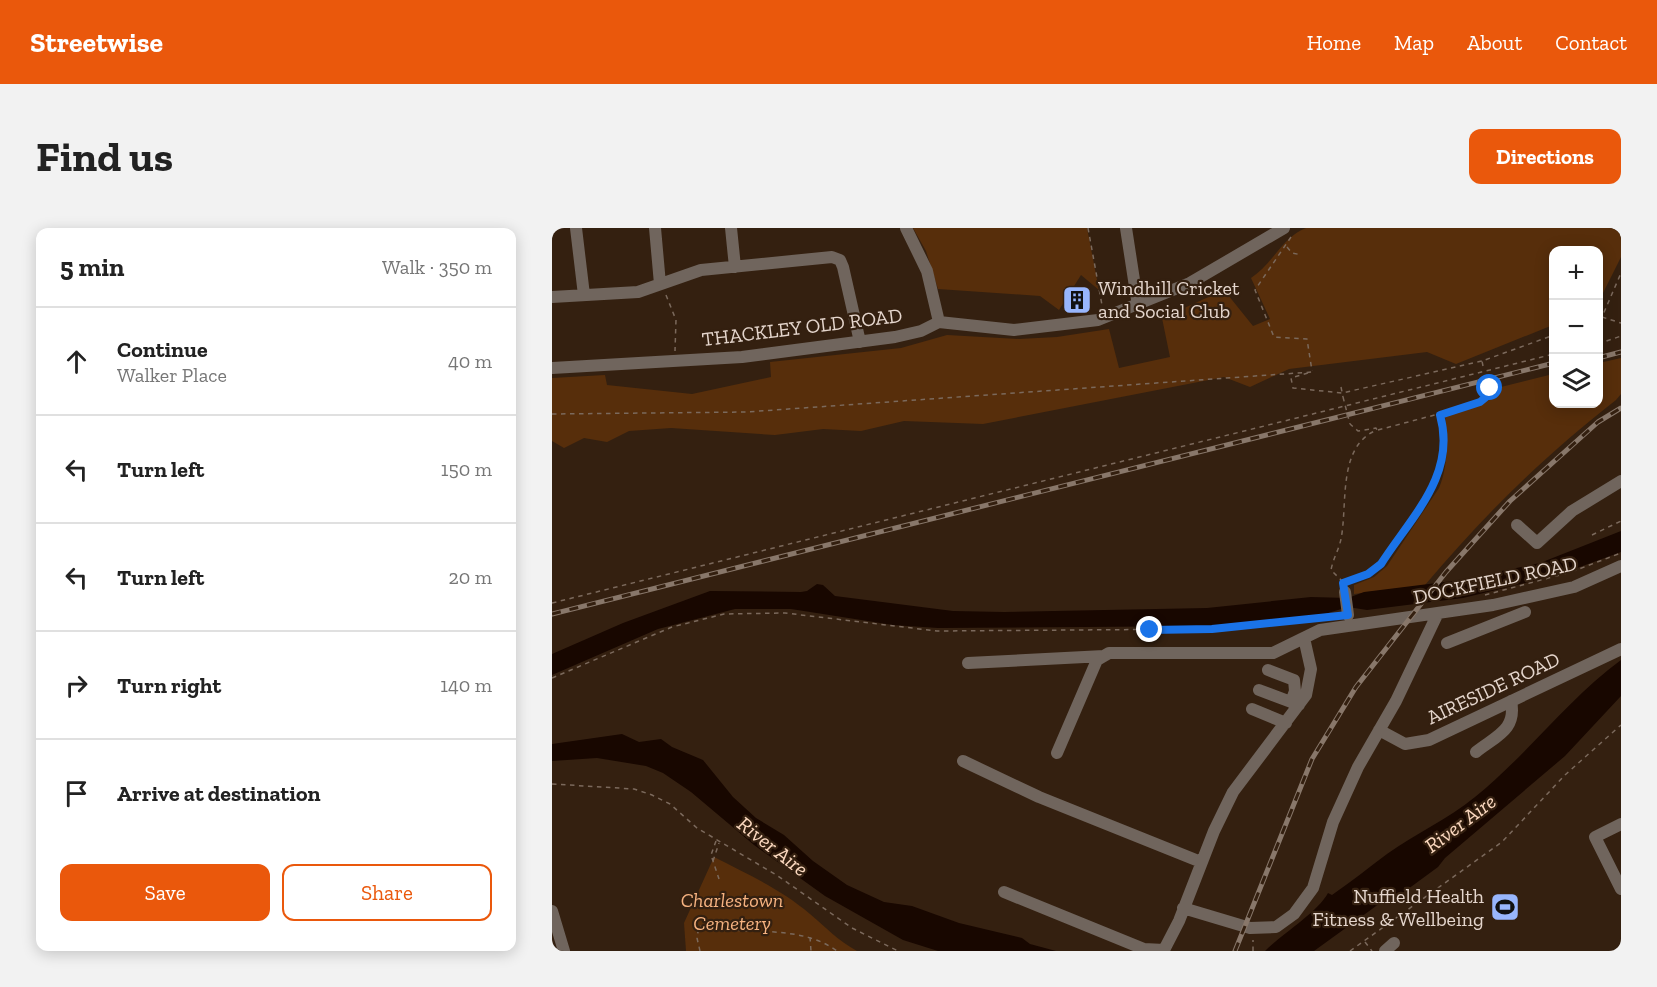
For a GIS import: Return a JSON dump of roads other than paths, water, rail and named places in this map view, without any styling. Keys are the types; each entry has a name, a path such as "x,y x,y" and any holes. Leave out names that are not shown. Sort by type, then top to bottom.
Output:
{"street":[{"path":"576,228 584,295"},
{"path":"655,228 661,284"},
{"path":"731,228 735,267"},
{"path":"906,228 927,271 939,322"},
{"path":"1126,228 1137,306"},
{"name":"THACKLEY OLD ROAD","path":"552,368 742,357 860,342 921,331 939,322 1014,330 1072,325 1104,318 1191,282 1284,228"},
{"path":"552,297 638,292 701,270 832,257 840,260 860,342"},
{"path":"1517,525 1537,543 1572,511 1621,481"},
{"name":"DOCKFIELD ROAD","path":"968,663 1104,656 1109,653 1273,653 1320,630 1437,615 1493,605 1574,587 1621,566"},
{"path":"1345,592 1348,615"},
{"path":"1493,605 1498,622"},
{"path":"1447,643 1525,612"},
{"path":"1184,908 1250,928 1276,927 1294,914 1313,888 1333,822 1358,767 1437,615"},
{"path":"1004,892 1144,950 1164,950 1233,792 1286,723 1311,678 1304,638"},
{"name":"AIRESIDE ROAD","path":"1379,730 1405,744 1429,740 1621,650"},
{"path":"1058,753 1097,660 1104,656"},
{"path":"1268,670 1294,680 1295,704"},
{"path":"1259,690 1295,704"},
{"path":"1476,752 1509,726 1514,717 1511,701"},
{"path":"1252,709 1286,723"},
{"path":"963,761 1039,797 1201,862"},
{"path":"1621,824 1595,837 1621,889"},
{"path":"552,911 564,951"}],"water":[{"path":"1621,531 1621,552 1558,575 1463,598 1367,610 1348,607 1318,616 1216,626 938,628 893,625 791,609 735,609 658,629 552,675 552,654 623,623 710,591 801,592 817,584 823,585 835,596 953,611 1207,608 1311,597 1348,598 1364,592 1453,581 1540,563"},
{"name":"River Aire","path":"1621,660 1621,696 1565,756 1445,858 1438,867 1389,903 1383,901 1314,951 1265,951 1316,908 1328,893 1332,895 1387,854 1475,797 1512,764 1583,692"},
{"name":"River Aire","path":"622,734 639,742 661,739 672,747 703,760 733,797 756,818 784,835 813,861 847,885 884,902 912,906 959,923 1022,938 1030,944 1056,951 938,951 903,940 825,896 754,845 691,792 663,773 646,766 597,758 552,761 552,744"}],"railway":[{"path":"1603,357 1621,352"},
{"path":"552,614 1549,364"},
{"path":"1235,951 1312,759 1356,687 1446,572 1510,501 1598,422 1621,408"}],"place":[{"name":"Windhill Cricket and Social Club","path":"1077,300"},
{"name":"Nuffield Health Fitness & Wellbeing","path":"1505,907"}],"park label":[{"name":"Charlestown Cemetery","path":"732,912"}]}
